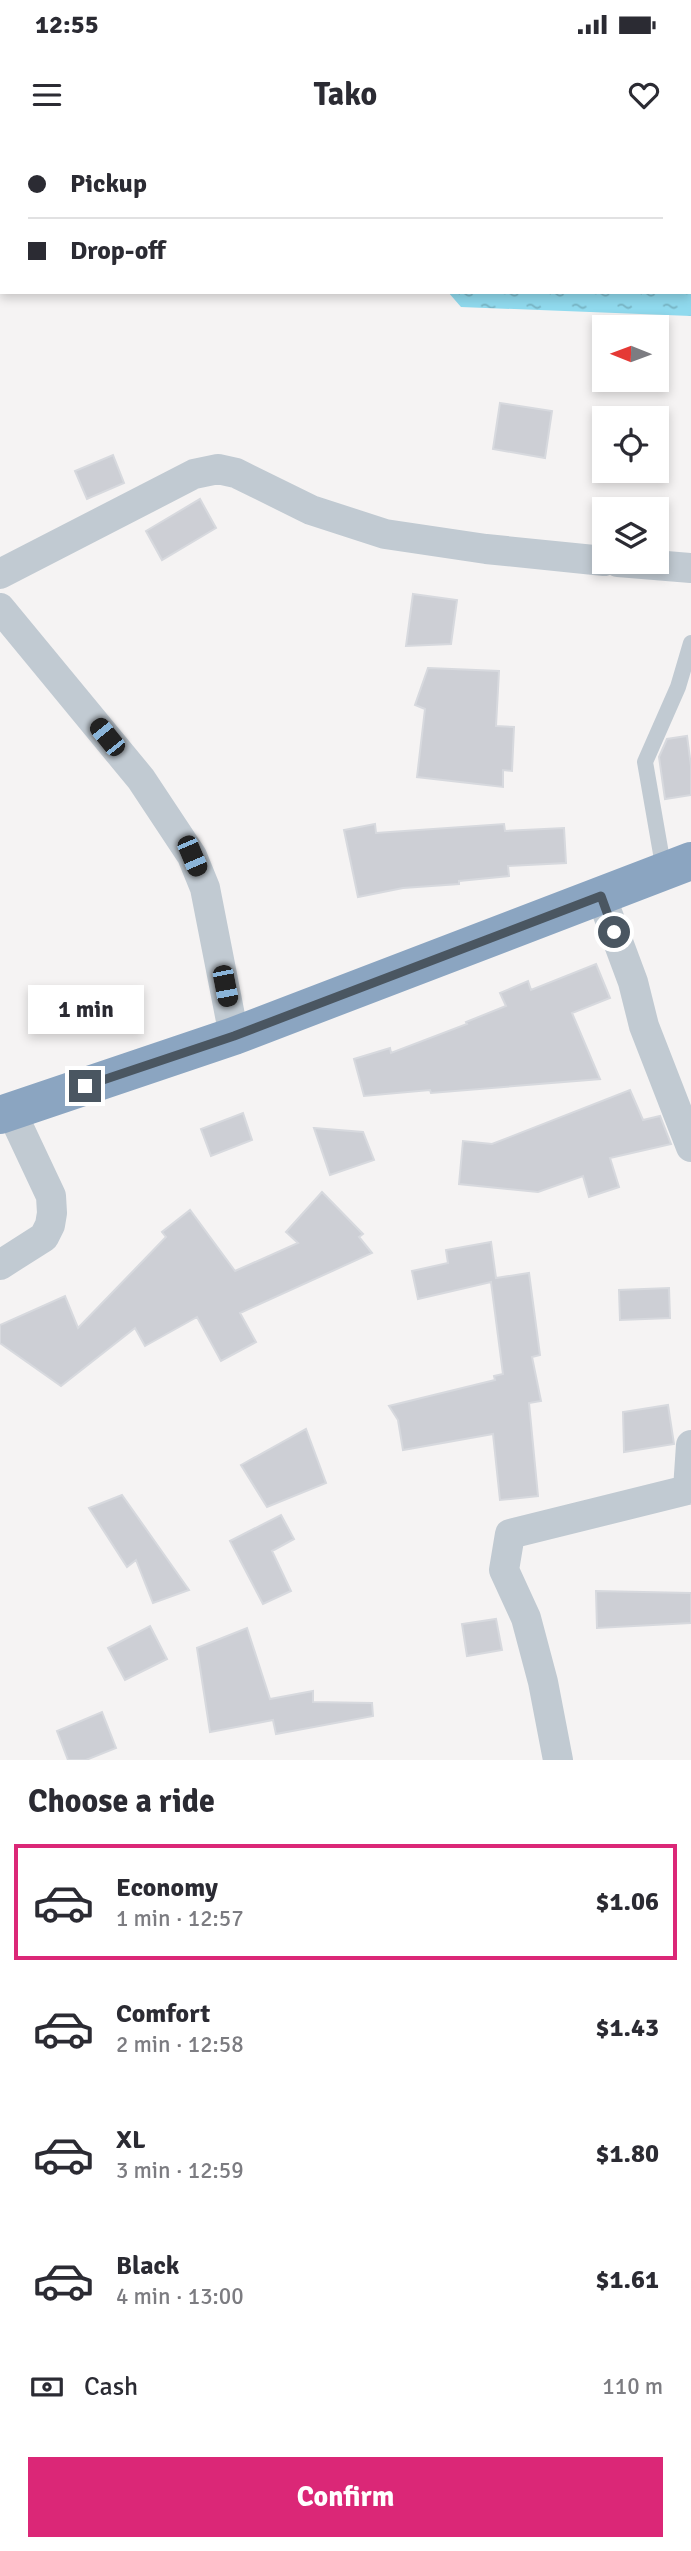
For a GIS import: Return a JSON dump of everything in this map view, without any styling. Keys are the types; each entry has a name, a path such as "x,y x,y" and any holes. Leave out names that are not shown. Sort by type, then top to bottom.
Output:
{"highway":[{"path":"5,1113 234,1036 678,866"}],"street":[{"path":"0,574 194,474 218,469 236,473 311,510 385,534 486,549 592,560"},
{"path":"669,566 691,568"},
{"path":"0,608 141,779 192,856 205,888 234,1036"},
{"path":"601,896 633,982 644,1026 691,1147"},
{"path":"0,1265 44,1237 52,1213 51,1196 5,1113"},
{"path":"558,1760 543,1682 526,1618 504,1570 510,1534 689,1489 691,1445"}],"lane":[{"path":"678,866 645,762 678,687 691,643"}],"water":[{"path":"450,294 691,294 691,316 461,307"}],"building":[{"path":"500,403 552,411 545,458 493,449"},
{"path":"113,455 124,483 87,499 75,471"},
{"path":"200,499 216,528 162,560 146,531"},
{"path":"413,594 457,600 451,644 406,646"},
{"path":"428,668 499,671 496,726 514,727 512,771 503,770 503,787 417,777 425,709 415,705"},
{"path":"687,736 691,795 665,799 659,757 667,739"},
{"path":"375,824 376,833 504,824 505,831 564,828 566,863 508,866 509,876 459,881 459,884 403,888 358,897 344,830"},
{"path":"596,964 610,998 572,1013 600,1079 364,1096 354,1059 390,1048 391,1053 467,1024 466,1022 506,1006 500,993 528,981 531,990"},
{"path":"630,1090 643,1120 660,1116 671,1144 610,1158 619,1187 589,1197 583,1176 538,1192 459,1184 463,1141 492,1144"},
{"path":"243,1113 252,1140 211,1156 201,1129"},
{"path":"314,1128 363,1132 374,1160 330,1175"},
{"path":"322,1192 363,1234 359,1237 372,1253 240,1313 256,1342 221,1361 197,1317 145,1346 135,1328 61,1386 0,1343 0,1325 65,1296 78,1328 166,1237 162,1232 190,1210 235,1271 298,1243 286,1232"},
{"path":"491,1242 496,1278 529,1273 540,1355 532,1357 541,1401 529,1403 538,1496 500,1500 493,1434 403,1450 398,1420 389,1406 495,1380 494,1376 503,1374 491,1282 418,1299 412,1271 448,1263 446,1250"},
{"path":"669,1288 670,1318 620,1320 619,1290"},
{"path":"668,1405 674,1444 624,1452 623,1412"},
{"path":"306,1429 326,1483 267,1507 241,1465"},
{"path":"122,1495 189,1590 153,1603 136,1560 127,1567 89,1508"},
{"path":"281,1515 294,1539 272,1551 291,1591 263,1604 230,1541"},
{"path":"596,1591 691,1593 691,1623 597,1628"},
{"path":"496,1619 502,1650 467,1656 462,1624"},
{"path":"150,1626 167,1659 125,1680 108,1648"},
{"path":"247,1628 270,1699 313,1691 313,1702 372,1703 373,1716 276,1734 273,1720 210,1732 197,1648"},
{"path":"102,1712 116,1748 86,1760 68,1760 57,1731"}],"route":[{"path":"85,1086 234,1036 601,896 614,932"}]}
